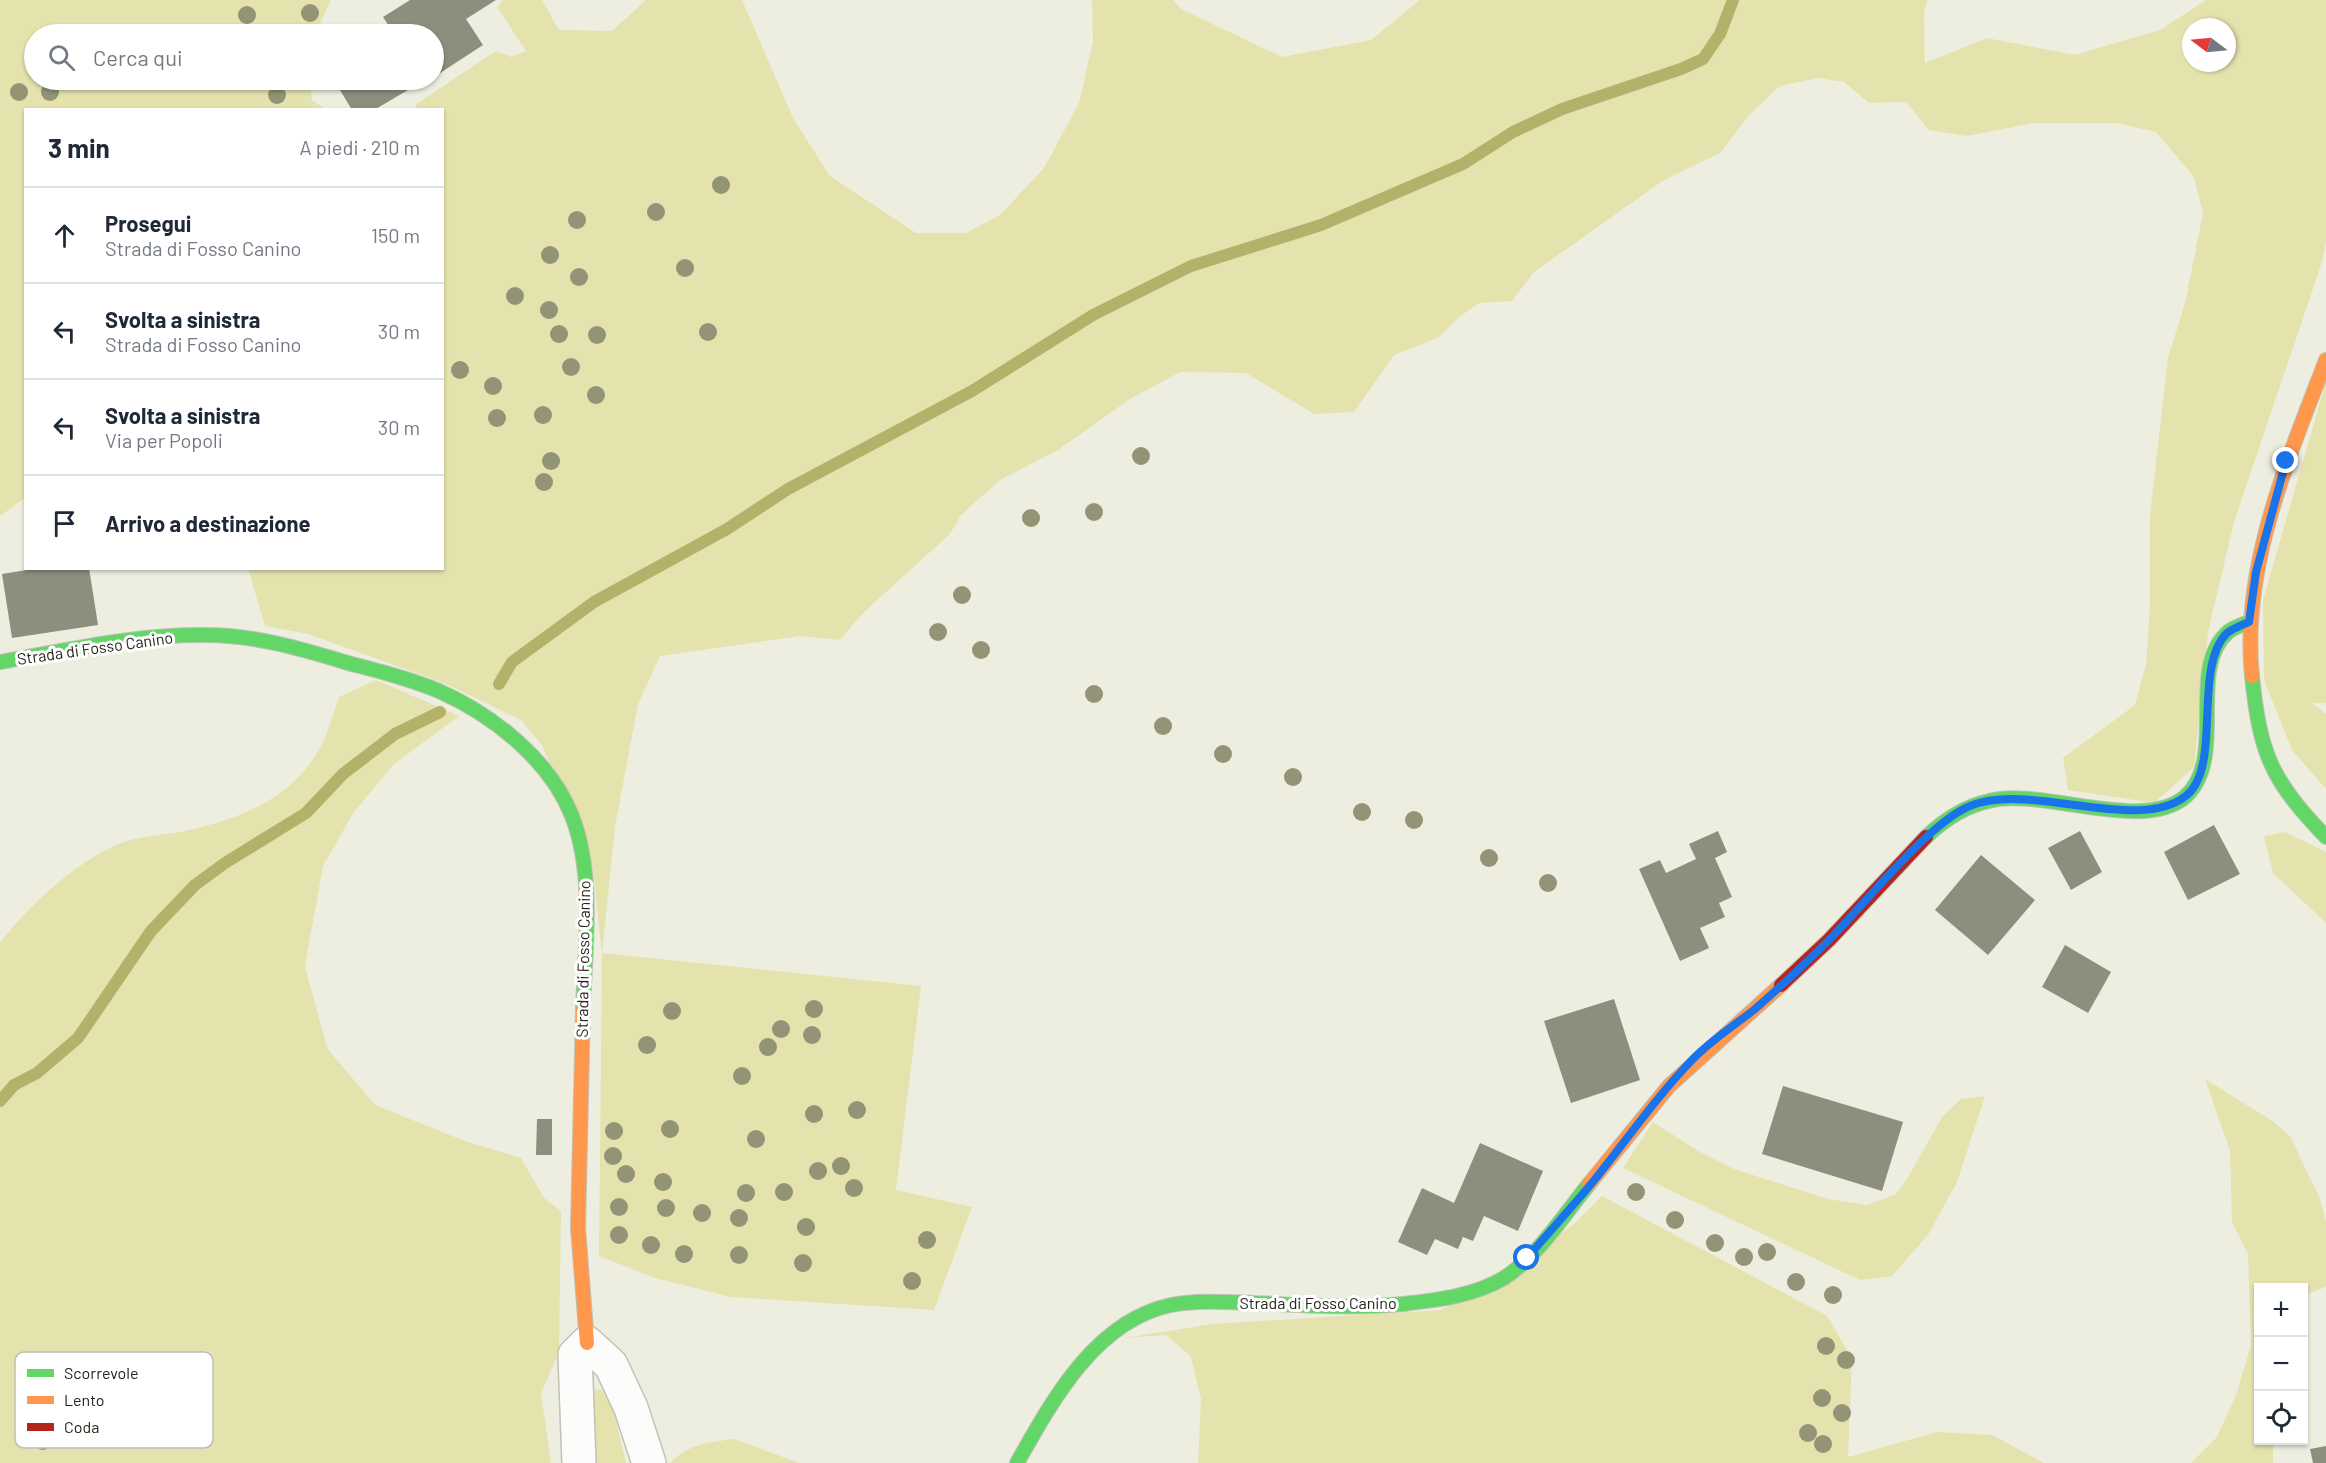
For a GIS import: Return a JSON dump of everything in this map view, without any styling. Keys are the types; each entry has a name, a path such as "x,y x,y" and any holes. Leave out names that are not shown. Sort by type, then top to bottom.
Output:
{"street":[{"path":"2326,360 2286,461 2275,498 2256,572 2249,622 2252,688 2262,747 2286,791 2326,837"},
{"name":"Strada di Fosso Canino","path":"1017,1463 1066,1382 1096,1349 1144,1315 1168,1306 1201,1303 1344,1306 1398,1304 1451,1298 1505,1276 1527,1258 1597,1178 1632,1129 1695,1056 1766,998 1827,942 1914,850 1939,827 1967,807 1988,800 2011,798 2140,809 2170,806 2188,795 2199,781 2207,733 2210,671 2215,655 2226,633 2249,622"},
{"name":"Strada di Fosso Canino","path":"0,662 160,636 223,635 262,640 314,652 401,678 454,698 514,741 535,760 555,784 571,812 581,845 585,880 579,1283 587,1343"},
{"path":"579,1463 575,1355 587,1343 611,1365 631,1408 649,1463"}],"green space":[{"path":"0,0 331,0 320,24 24,24 24,90 310,90 312,100 324,108 24,108 24,499 0,516"},
{"path":"503,0 542,0 559,30 612,31 646,0 742,0 794,120 830,176 916,233 966,233 1000,215 1044,168 1079,103 1093,41 1092,0 1173,0 1181,9 1282,57 1371,40 1420,0 1927,0 1924,13 1925,63 1987,38 2075,55 2160,30 2206,0 2326,0 2326,241 2322,262 2234,522 2208,632 2194,767 2154,803 2068,790 2063,758 2135,705 2146,664 2150,604 2150,514 2168,358 2185,303 2203,213 2194,177 2156,132 2116,123 2033,123 1967,136 1929,130 1906,102 1869,103 1844,82 1818,78 1780,86 1749,115 1720,153 1664,180 1534,272 1512,301 1479,303 1458,318 1438,338 1394,355 1354,412 1314,414 1246,373 1180,372 1130,399 1058,450 1000,480 961,515 950,534 864,612 840,640 800,636 660,656 638,704 615,827 602,953 921,986 896,1190 972,1207 934,1310 731,1297 655,1278 599,1256 602,954 593,870 542,745 521,720 444,683 308,634 265,626 248,570 444,570 444,108 417,108 415,105 438,90 444,90 444,86 496,51 511,57 526,51 497,7"},
{"path":"2326,381 2326,703 2312,703 2326,714 2326,789 2292,750 2264,680 2263,600"},
{"path":"376,680 459,716 394,764 354,812 323,866 305,966 327,1048 375,1105 465,1141 521,1158 544,1198 561,1211 559,1353 541,1393 551,1463 0,1463 0,943 26,913 57,883 109,848 134,839 181,832 230,819 268,801 285,789 300,776 313,759 324,740 339,697"},
{"path":"2285,832 2326,852 2326,923 2273,873 2264,836"},
{"path":"2205,1079 2274,1122 2290,1136 2320,1199 2326,1223 2326,1287 2308,1294 2308,1283 2254,1283 2254,1445 2273,1445 2273,1463 2191,1463 2217,1437 2236,1395 2251,1345 2248,1254 2232,1222 2230,1151"},
{"path":"1985,1096 1957,1182 1928,1235 1892,1276 1860,1280 1623,1168 1653,1122 1698,1151 1734,1169 1828,1199 1867,1205 1896,1194 1942,1117 1961,1099"},
{"path":"1602,1196 1827,1316 1852,1358 1848,1457 1937,1432 1992,1435 2044,1463 1198,1463 1201,1399 1191,1357 1166,1335 1124,1338 1212,1324 1441,1310 1572,1226"},
{"path":"595,1389 602,1390 613,1408 626,1463 590,1463 592,1402"},
{"path":"734,1439 799,1463 670,1463 692,1448"}],"building":[{"path":"410,0 496,0 466,19 483,45 444,70 444,24 388,24 383,17"},
{"path":"340,90 408,90 377,108 351,108"},
{"path":"27,570 89,570 98,625 12,638 2,574"},
{"path":"2214,825 2240,874 2188,900 2164,852"},
{"path":"1718,831 1727,852 1715,858 1732,897 1719,903 1725,917 1700,928 1709,948 1680,961 1639,869 1660,860 1666,873 1696,859 1689,844"},
{"path":"2080,831 2102,872 2071,890 2048,848"},
{"path":"1981,855 2035,900 1988,955 1935,910"},
{"path":"2065,945 2111,972 2088,1013 2042,987"},
{"path":"1614,999 1640,1080 1571,1103 1544,1021"},
{"path":"1783,1086 1903,1122 1882,1191 1762,1154"},
{"path":"537,1119 552,1119 552,1155 536,1155"},
{"path":"1480,1143 1543,1171 1518,1231 1484,1216 1473,1241 1463,1237 1458,1249 1435,1239 1427,1255 1398,1242 1422,1188 1454,1203"},
{"path":"2326,1446 2326,1463 2313,1463 2310,1449"}],"waterway":[{"path":"499,684 512,662 594,602 727,529 788,489 972,391 1093,315 1191,266 1321,225 1463,164 1513,132 1562,109 1681,69 1703,59 1720,34 1733,0"},
{"path":"0,1101 14,1085 37,1073 78,1038 151,931 195,885 225,863 306,813 343,774 395,734 440,712"}],"traffic: fast":[{"path":"1926,837 1955,814 1989,801 2011,798 2119,811 2145,811 2168,807 2186,796 2198,779 2204,759 2207,737 2207,690 2216,648 2228,632 2249,622"},
{"path":"0,662 154,637 180,635 242,637 296,648 406,679 459,701 499,726 534,758 550,776 572,816 584,862 586,887 583,1009"},
{"path":"2252,676 2259,726 2271,764 2292,799 2326,837"},
{"path":"1017,1463 1045,1414 1079,1367 1098,1346 1120,1328 1144,1314 1171,1305 1191,1302 1366,1306 1442,1299 1468,1293 1492,1284 1516,1269 1550,1234 1589,1184"}],"traffic: slow":[{"path":"2252,676 2250,635 2261,554 2283,475 2326,360"},
{"path":"1589,1184 1669,1086 1781,985"},
{"path":"583,1009 578,1228 587,1343"}],"traffic: jam":[{"path":"1781,985 1829,940 1926,837"}],"route":[{"path":"1527,1258 1597,1178 1625,1137 1695,1056 1757,1006 1827,942 1914,850 1939,827 1967,807 1988,800 2011,798 2105,808 2140,809 2170,806 2188,795 2199,781 2207,733 2210,671 2226,633 2249,622 2256,572 2286,461"}]}
